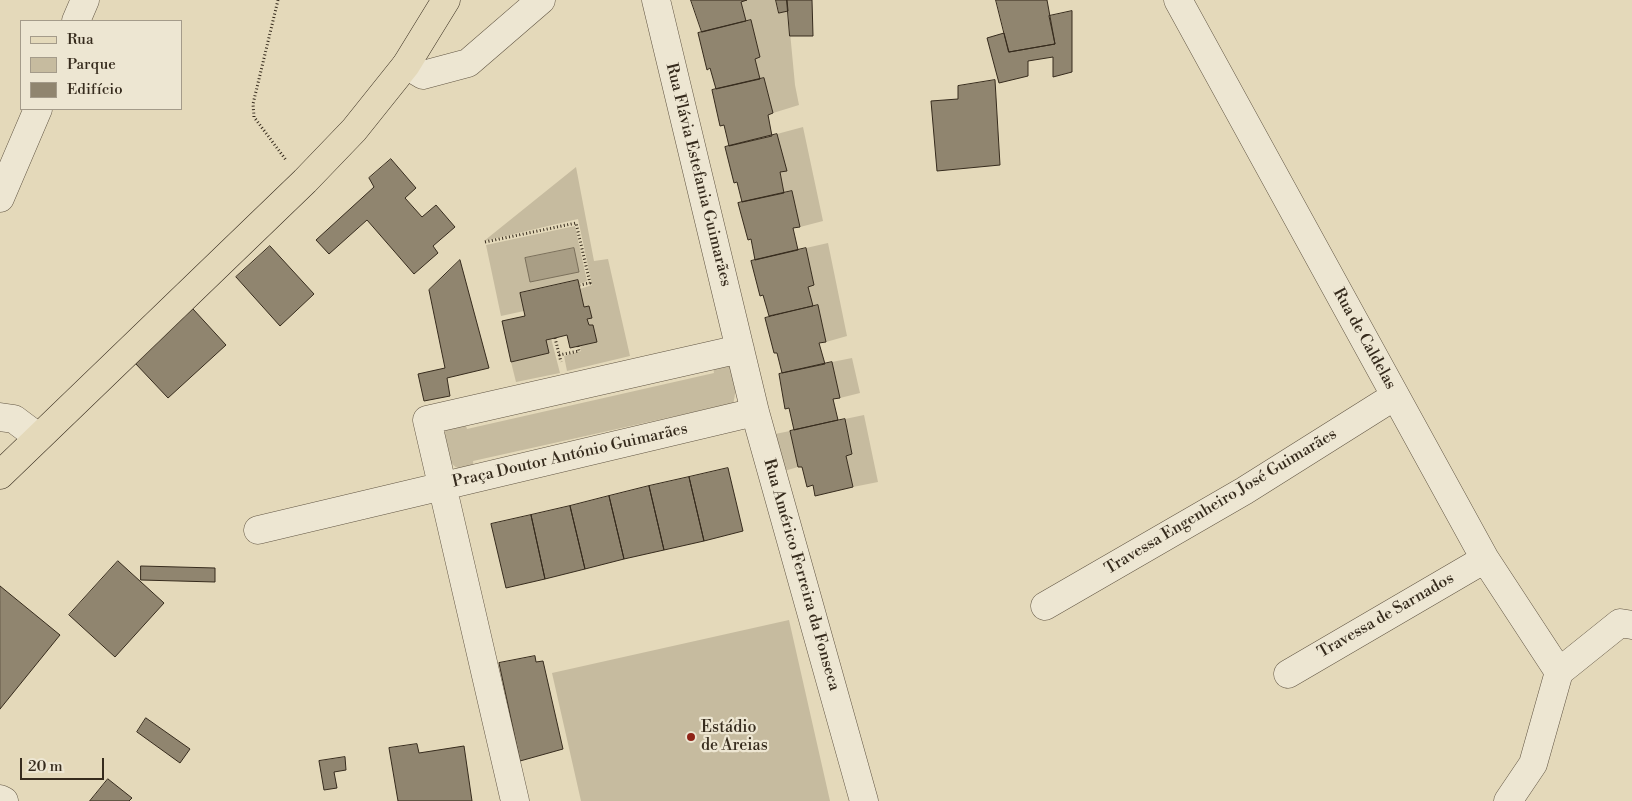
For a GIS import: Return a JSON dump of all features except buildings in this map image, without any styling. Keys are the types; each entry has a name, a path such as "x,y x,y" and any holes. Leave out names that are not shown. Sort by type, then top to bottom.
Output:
{"main road":[{"path":"0,474 304,181 354,130 406,65 446,0"}],"street":[{"path":"76,20 85,0"},
{"path":"406,65 423,75 468,63 541,0"},
{"name":"Rua Flávia Estefania Guimarães","path":"656,0 740,349"},
{"name":"Rua de Caldelas","path":"1178,0 1485,559 1559,672"},
{"path":"0,198 38,110"},
{"name":"Rua Américo Ferreira da Fonseca","path":"740,349 755,412 864,801"},
{"name":"Praça Doutor António Guimarães","path":"740,349 427,420 442,486 755,412"},
{"name":"Travessa Engenheiro José Guimarães","path":"1045,606 1244,491 1395,396"},
{"path":"0,417 14,419 38,437"},
{"path":"258,530 442,486 515,801"},
{"name":"Travessa de Sarnados","path":"1288,674 1485,559"},
{"path":"1508,801 1533,764 1559,672 1620,623 1632,625"}],"path":[{"path":"278,0 253,104 254,117 304,181"},
{"path":"485,242 576,223 590,283 580,285"},
{"path":"555,338 562,364"},
{"path":"559,355 579,351 578,346"}],"green space":[{"path":"747,0 776,0 779,13 788,11 795,85 799,105 773,113 764,78 760,79 755,59 760,57 751,20 746,21 741,2"},
{"path":"803,127 823,221 800,227 792,191 784,193 780,172 786,170 777,134"},
{"path":"576,167 594,261 608,259 630,356 567,371 564,356 581,351 580,346 597,342 593,325 589,325 587,319 592,317 589,306 584,307 580,289 592,285 578,219 484,241"},
{"path":"575,226 587,281 579,284 578,280 520,293 524,311 501,316 486,245"},
{"path":"828,243 847,336 826,342 818,305 813,306 808,287 814,285 806,248"},
{"path":"551,338 560,373 516,382 511,362 549,353 546,340"},
{"path":"852,358 860,393 840,398 832,362"},
{"path":"712,362 727,365 735,373 736,384 733,406 716,407 473,461 474,469 465,470 450,462 443,446 443,437 447,429 457,421 464,419 467,429 714,373"},
{"path":"864,415 878,482 853,487 846,456 852,454 845,419"},
{"path":"790,431 798,467 784,471 775,434"},
{"name":"Estádio de Areias","path":"789,620 830,801 581,801 552,673"}],"shaded area":[{"path":"574,248 579,272 530,282 525,258"}],"place":[{"name":"Estádio de Areias","path":"691,737"}]}
